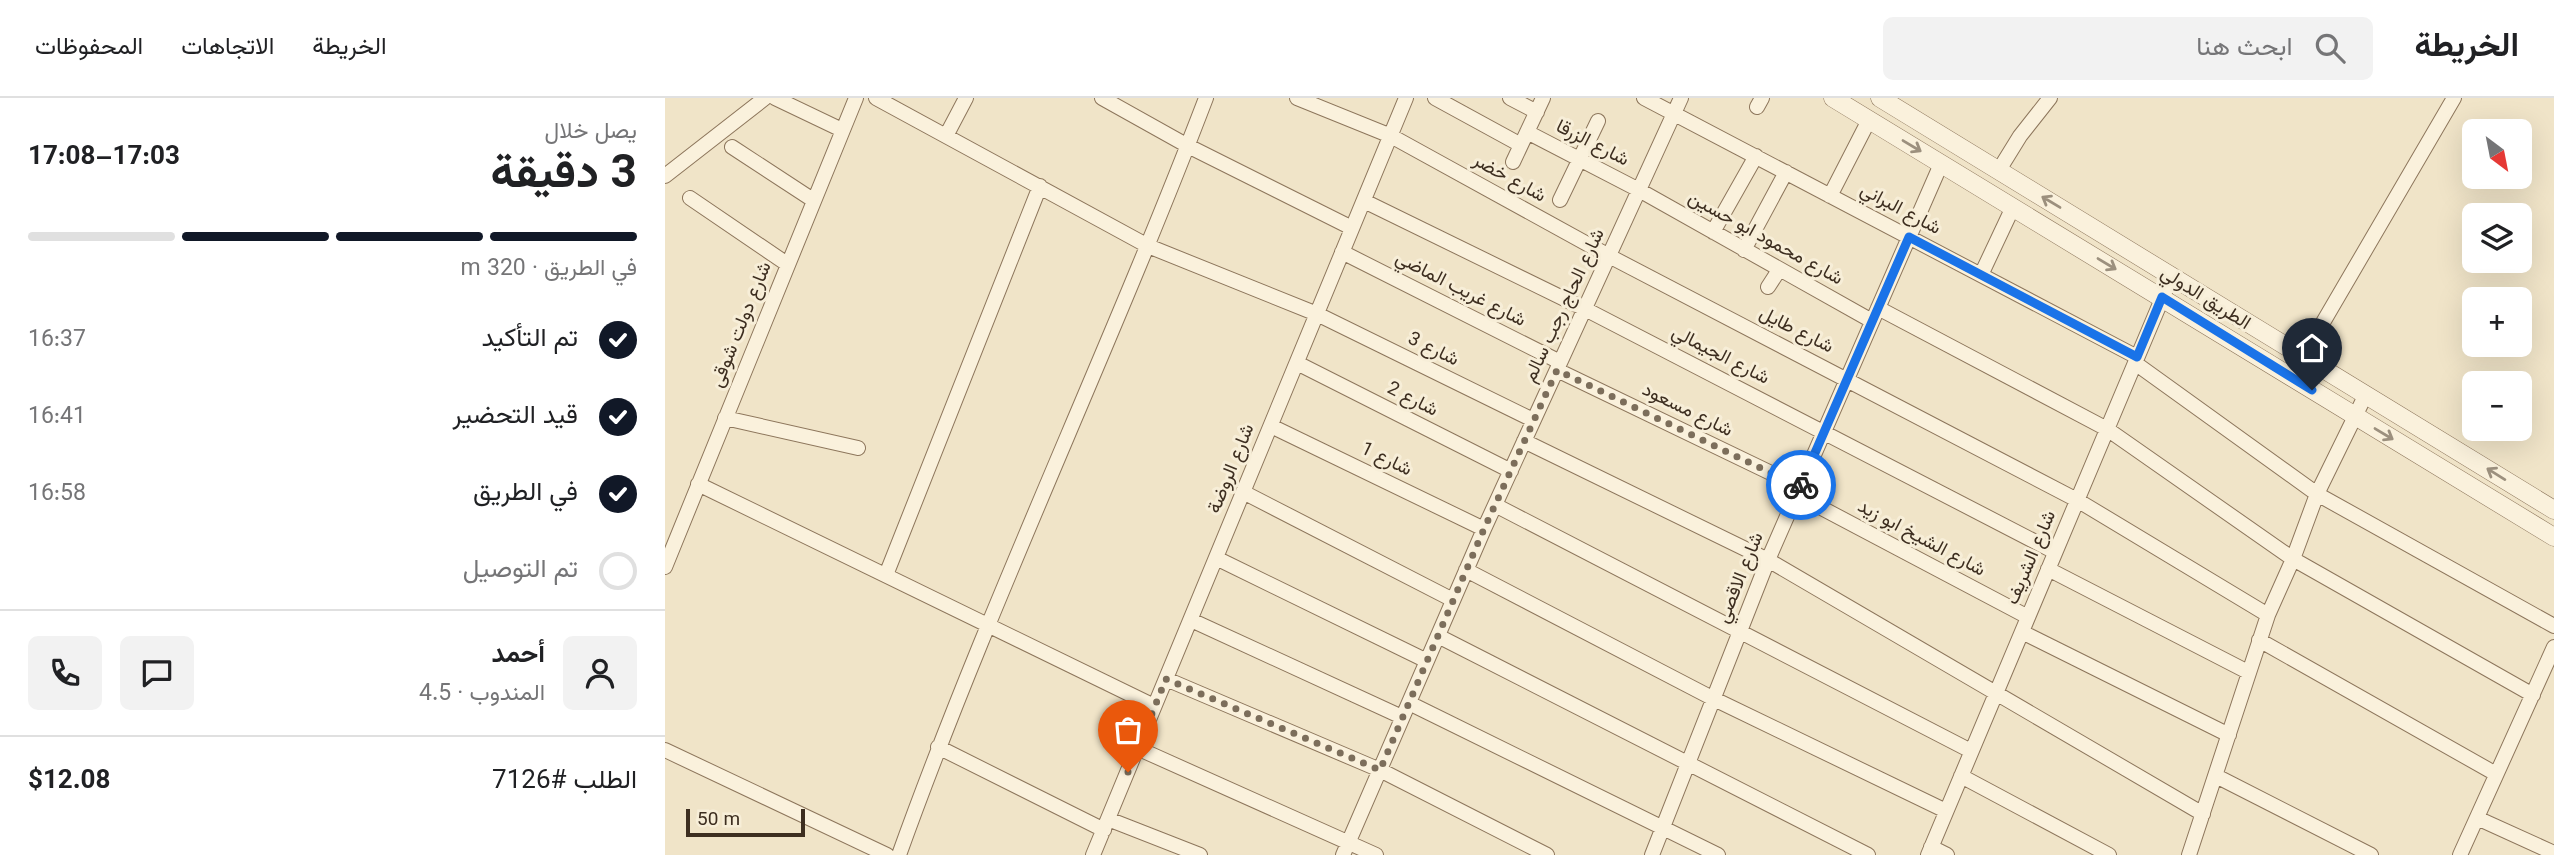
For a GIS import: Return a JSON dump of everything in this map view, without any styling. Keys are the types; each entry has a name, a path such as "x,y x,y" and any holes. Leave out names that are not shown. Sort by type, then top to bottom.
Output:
{"street":[{"path":"665,176 765,98"},
{"path":"775,98 842,130"},
{"name":"شارع دولت شوقى","path":"665,567 856,98"},
{"name":"شارع 3","path":"876,98 1148,246 1317,314 1534,420"},
{"path":"946,136 966,98"},
{"path":"1102,98 1188,146 1352,228"},
{"path":"899,855 938,747 1148,246 1206,98"},
{"name":"شارع خضر","path":"1297,98 1391,136 1609,256"},
{"name":"شارع الروضة","path":"1093,855 1406,98"},
{"name":"شارع الزرقا","path":"1435,98 1639,190"},
{"path":"1510,98 1537,112"},
{"path":"1513,162 1543,98"},
{"name":"شارع البراني","path":"1644,98 1981,275 2136,360 2317,494 2554,626"},
{"name":"شارع الحاج رجب سالم","path":"1346,849 1484,529 1681,98"},
{"name":"الطريق الدولي","path":"1833,98 2554,537"},
{"name":"الطريق الدولي","path":"1879,98 2554,510"},
{"path":"1999,170 2020,136 2050,98"},
{"path":"2304,355 2454,98"},
{"path":"1830,195 1869,120"},
{"path":"1560,200 1598,121"},
{"path":"732,147 813,200"},
{"path":"1948,168 1968,152"},
{"path":"1713,232 1756,156"},
{"name":"شارع الاقصي","path":"1652,855 1768,560 1909,237 1948,168"},
{"path":"1744,250 1786,172"},
{"path":"886,575 1040,186"},
{"name":"شارع محمود ابو حسين","path":"1639,190 1779,270 1875,314 2107,429 2293,559 2533,695"},
{"path":"690,198 787,264"},
{"name":"شارع الجيمالي","path":"1364,201 1585,309 2055,552"},
{"path":"1981,275 2013,207"},
{"name":"شارع غريب الماضي","path":"1342,252 1559,366"},
{"name":"شارع طايل","path":"1609,256 2077,500 2268,615"},
{"path":"1769,287 1779,270"},
{"name":"شارع الشريف","path":"1929,851 2172,275"},
{"name":"شارع 2","path":"1297,363 1511,471"},
{"name":"شارع مسعود","path":"1559,366 1798,491"},
{"path":"2189,855 2268,615 2293,559 2317,494 2366,394"},
{"path":"725,418 858,448"},
{"name":"شارع 1","path":"1271,426 1484,529"},
{"path":"1524,441 1768,560 1997,691 2203,814"},
{"path":"698,484 1154,706"},
{"name":"شارع الشيخ ابو زيد","path":"1798,491 2028,617"},
{"path":"1243,492 1453,600"},
{"path":"1495,505 1971,751"},
{"path":"1216,558 1427,660"},
{"path":"2048,569 2248,672"},
{"path":"1466,570 1714,699 1946,811"},
{"path":"1191,620 1402,717"},
{"path":"2022,632 2229,735"},
{"path":"1438,636 1868,855"},
{"path":"2259,640 2496,774"},
{"path":"2460,855 2554,647"},
{"path":"1166,679 1380,770 1547,855"},
{"path":"1409,702 1718,855"},
{"path":"938,747 1106,824 1200,855"},
{"path":"1137,748 1346,849 1376,855"},
{"path":"665,750 887,855"},
{"path":"1961,776 2109,855"},
{"path":"2216,776 2371,855"},
{"path":"2477,818 2554,853"},
{"path":"1929,851 1947,855"}],"way so far":[{"path":"1128,772 1166,679 1380,770 1484,529 1557,370 1800,487 1801,485"}],"route":[{"path":"1801,485 1909,237 2137,357 2162,297 2312,390"}]}
